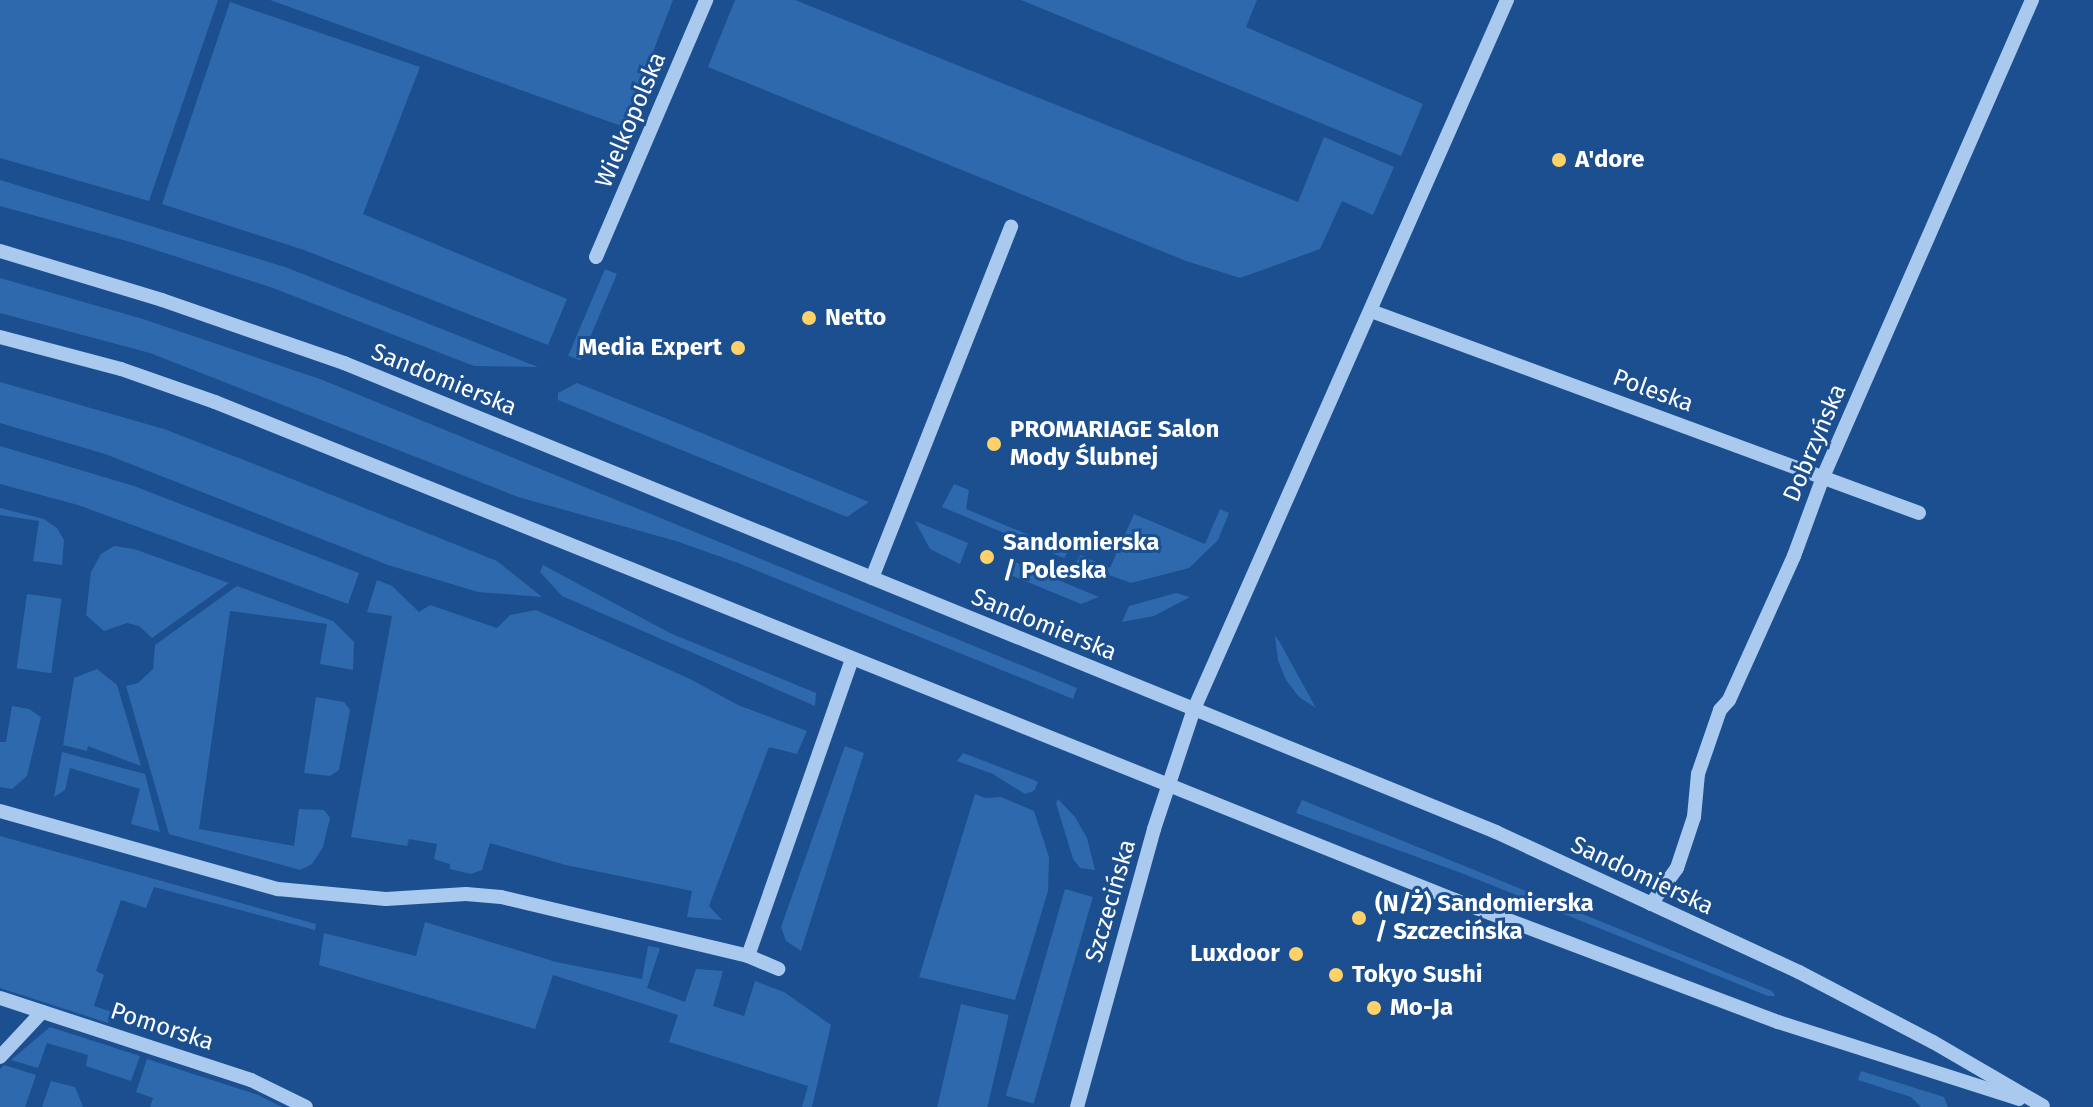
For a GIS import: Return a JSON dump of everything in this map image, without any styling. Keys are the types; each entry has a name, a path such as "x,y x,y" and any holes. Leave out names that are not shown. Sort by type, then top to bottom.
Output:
{"street":[{"name":"Wielkopolska","path":"596,257 706,0"},
{"path":"1194,709 1507,0"},
{"name":"Dobrzyńska","path":"1651,904 1677,868 1694,817 1698,774 1720,710 1729,700 1794,556 1823,477 2032,0"},
{"path":"872,578 1011,227"},
{"name":"Sandomierska","path":"0,251 188,309 344,363 1496,832 1799,972 1933,1042 2044,1106"},
{"name":"Poleska","path":"1371,311 1919,513"},
{"name":"Sandomierska","path":"0,337 121,369 215,402 1167,787 1778,1022 2044,1106"},
{"path":"748,956 852,659"},
{"name":"Szczecińska","path":"1077,1107 1167,787 1194,709"},
{"path":"0,811 278,889 386,899 482,894 748,956 778,969"},
{"name":"Pomorska","path":"0,998 244,1077 306,1107"},
{"path":"0,1057 42,1012"}],"shaded area":[{"path":"0,0 218,0 149,201 0,158"},
{"path":"270,0 673,0 624,127"},
{"path":"735,0 795,0 1298,202 1324,137 1394,167 1373,215 1342,201 1320,249 1240,278 1186,261 708,67"},
{"path":"1021,0 1257,0 1246,27 1423,104 1401,156"},
{"path":"230,2 420,67 363,214 567,299 548,345 304,250 162,204"},
{"path":"0,180 285,267 538,367 474,366 273,288 134,243 0,206"},
{"path":"605,269 617,274 580,361 568,356"},
{"path":"0,278 143,319 320,379 1077,688 1073,699 738,563 676,541 518,497 150,353 0,313"},
{"path":"0,382 164,429 282,475 497,561 542,597 478,592 388,565 105,454 0,423"},
{"path":"577,383 869,502 847,517 558,400 558,393"},
{"path":"0,446 134,486 359,573 348,604 78,505 0,484"},
{"path":"954,484 969,490 966,509 1068,551 1064,558 942,507"},
{"path":"0,508 44,519 57,528 64,540 62,565 33,561 39,521 0,515"},
{"path":"1220,509 1229,513 1218,540 1189,568 1131,583 1076,563 1080,555 1110,568 1134,514 1205,544"},
{"path":"915,521 968,543 960,564 930,549"},
{"path":"114,546 134,549 229,583 152,638 139,626 127,623 104,631 86,615 91,572 101,554"},
{"path":"1010,560 1099,597 1081,604 1008,574"},
{"path":"543,565 670,633 816,693 815,706 562,596 540,572"},
{"path":"377,580 392,586 419,612 430,605 497,628 510,615 536,610 690,679 738,705 807,731 797,754 769,747 709,906 722,920 687,917 692,891 566,865 490,843 482,870 471,874 450,869 450,864 434,859 437,844 409,839 407,846 351,837 392,616 367,612"},
{"path":"237,586 333,621 354,642 353,670 320,664 327,624 230,611 199,829 294,846 299,809 324,810 330,818 323,847 312,864 300,870 169,834 126,686 138,683 153,669 155,645"},
{"path":"1176,593 1190,597 1154,616 1122,622 1129,606"},
{"path":"27,594 62,599 51,673 17,668"},
{"path":"1275,636 1316,708 1299,697 1286,680 1278,660"},
{"path":"97,669 117,685 141,766 88,746 87,751 63,745 74,678"},
{"path":"316,697 344,702 350,710 339,770 330,776 304,773"},
{"path":"12,706 29,709 41,717 27,776 12,789 0,787 0,742 6,742"},
{"path":"845,746 864,753 801,951 786,941 781,927"},
{"path":"62,752 145,774 160,832 131,824 140,789 70,768 65,790 54,797"},
{"path":"963,753 1038,782 1034,791 1025,794 993,774 957,761"},
{"path":"975,794 985,798 1001,797 1034,811 1049,857 1048,891 1015,1000 919,977"},
{"path":"1058,799 1075,817 1087,838 1095,870 1080,868 1073,859 1056,803"},
{"path":"1302,800 1772,991 1775,996 1768,996 1464,874 1296,813"},
{"path":"0,836 316,924 315,930 154,887 146,908 121,900 96,971 104,975 94,1006 112,1012 108,1023 0,988"},
{"path":"1065,889 1093,897 1034,1104 1006,1096"},
{"path":"425,922 556,962 642,979 648,946 660,948 647,988 685,1002 696,969 723,971 713,1006 744,1016 755,981 784,992 831,1025 812,1107 802,1107 808,1086 669,1042 678,1015 553,975 535,1029 319,965 324,933 416,956"},
{"path":"961,1004 1009,1015 988,1107 937,1107"},
{"path":"50,1027 140,1056 131,1081 86,1066 88,1055 47,1043 38,1068 11,1060"},
{"path":"147,1059 258,1095 282,1107 150,1107 153,1098 136,1092"},
{"path":"4,1065 36,1075 25,1107 0,1107 0,1069"},
{"path":"1861,1071 1944,1097 1948,1107 1921,1107 1911,1097 1858,1080"},
{"path":"51,1081 75,1087 83,1107 42,1107"}],"place":[{"name":"A'dore","path":"1559,160"},
{"name":"Netto","path":"809,318"},
{"name":"Media Expert","path":"738,348"},
{"name":"PROMARIAGE Salon Mody Ślubnej","path":"994,444"},
{"name":"Sandomierska / Poleska","path":"987,557"},
{"name":"(N/Ż) Sandomierska / Szczecińska","path":"1359,918"},
{"name":"Luxdoor","path":"1296,954"},
{"name":"Tokyo Sushi","path":"1336,975"},
{"name":"Mo-Ja","path":"1374,1008"}]}
